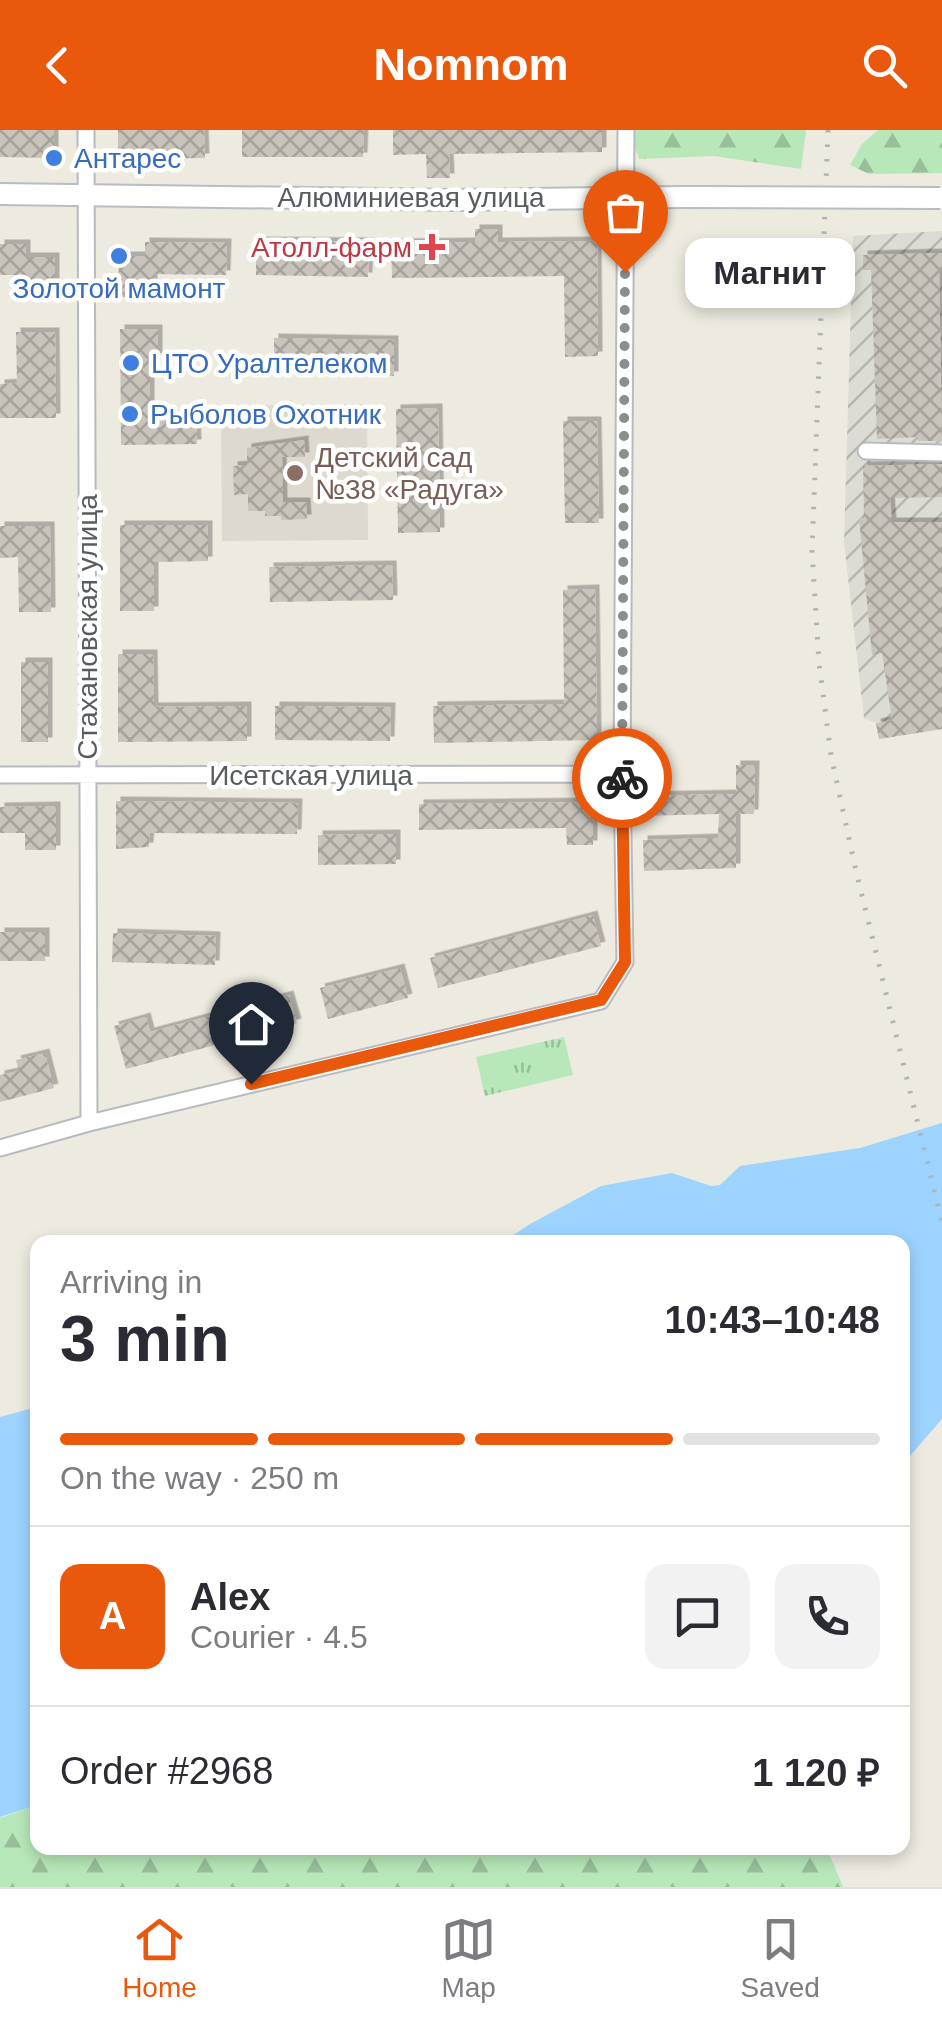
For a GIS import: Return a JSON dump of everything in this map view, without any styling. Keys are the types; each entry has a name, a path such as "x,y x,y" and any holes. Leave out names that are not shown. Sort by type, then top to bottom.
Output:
{"main road":[{"name":"Алюминиевая улица","path":"0,194 452,200 941,198"}],"street":[{"name":"Стахановская улица","path":"86,130 88,1123"},
{"path":"0,1148 88,1123 601,1000 625,962 622,774 626,130"},
{"path":"866,451 942,453"},
{"name":"Исетская улица","path":"0,775 622,774"}],"shaded area":[{"path":"942,231 942,729 879,739 876,723 864,718 844,542 853,236"},
{"name":"Детский сад №38 «Радуга»","path":"367,404 368,540 222,541 221,406"}],"green space":[{"path":"633,130 806,130 801,169 714,156 639,159 632,141"},
{"path":"878,130 942,130 942,173 869,174 850,165 862,144"},
{"path":"564,1037 573,1075 485,1096 476,1057"},
{"path":"30,1807 30,1855 830,1855 843,1887 0,1887 0,1818"}],"water":[{"path":"942,1123 942,1419 910,1456 910,1235 514,1235 601,1186 672,1173 711,1186 720,1185 740,1166 860,1148"},
{"path":"30,1409 30,1807 0,1817 0,1417"}],"building":[{"path":"0,130 54,130 54,158 0,157"},
{"path":"118,130 204,130 205,158 118,159"},
{"path":"242,130 364,130 363,157 242,157"},
{"path":"393,130 602,130 602,152 449,154 450,178 427,178 426,154 393,155"},
{"path":"475,229 498,229 498,242 597,241 598,356 565,357 564,276 392,278 391,243 475,242"},
{"path":"256,241 369,242 368,277 256,275"},
{"path":"145,242 227,243 226,275 153,274 153,298 118,297 119,256 145,256"},
{"path":"0,244 26,244 26,257 55,257 55,298 25,298 25,275 0,275"},
{"path":"942,253 942,441 918,441 918,437 877,439 871,270 863,270 863,255"},
{"path":"120,329 158,329 158,358 150,358 150,416 196,415 197,444 121,445"},
{"path":"16,332 55,332 56,418 0,418 0,384 17,383"},
{"path":"274,338 394,340 394,376 274,374"},
{"path":"438,408 440,532 398,533 396,409"},
{"path":"563,421 597,421 599,523 565,523"},
{"path":"304,440 305,457 282,457 283,502 306,502 307,519 281,520 281,516 265,516 265,511 248,511 248,494 234,495 233,466 247,465 247,448"},
{"path":"942,464 942,497 890,498 892,522 942,522 942,729 879,739 876,723 892,720 882,653 872,655 859,518 864,518 863,466"},
{"path":"120,525 208,525 208,561 154,562 154,611 120,611"},
{"path":"0,526 50,526 51,612 19,612 18,557 0,558"},
{"path":"392,565 393,600 270,602 269,567"},
{"path":"595,589 597,740 434,743 433,706 564,704 563,590"},
{"path":"118,654 153,654 154,707 247,706 247,741 118,742"},
{"path":"21,662 48,662 48,742 21,742"},
{"path":"275,706 391,707 390,741 275,740"},
{"path":"736,765 755,765 754,814 736,814 736,868 644,871 643,840 718,838 719,814 640,816 640,796 736,794"},
{"path":"116,801 298,803 297,834 150,833 149,847 116,849"},
{"path":"593,802 593,845 567,845 566,828 419,830 419,804"},
{"path":"56,806 56,850 25,850 25,833 0,833 0,807"},
{"path":"396,834 396,864 318,865 318,835"},
{"path":"593,915 601,946 438,988 430,958"},
{"path":"0,932 45,932 45,961 0,961"},
{"path":"113,933 216,936 215,965 112,962"},
{"path":"400,968 408,998 328,1019 320,988"},
{"path":"289,995 297,1023 126,1069 114,1026 146,1017 150,1032"},
{"path":"45,1053 54,1088 0,1102 0,1075 19,1071 16,1060"}],"railway":[{"path":"828,130 812,551 819,663 831,755 856,871 942,1222"}],"way so far":[{"path":"622,778 625,272"}],"place":[{"name":"Антарес","path":"54,158"},
{"name":"Атолл-фарм","path":"432,247"},
{"name":"Золотой мамонт","path":"119,256"},
{"name":"Магнит","path":"625,272"},
{"name":"ЦТО Уралтелеком","path":"131,363"},
{"name":"Рыболов Охотник","path":"130,414"},
{"name":"Детский сад №38 «Радуга»","path":"295,473"}],"route":[{"path":"251,1084 601,1000 625,962 622,778"}]}
